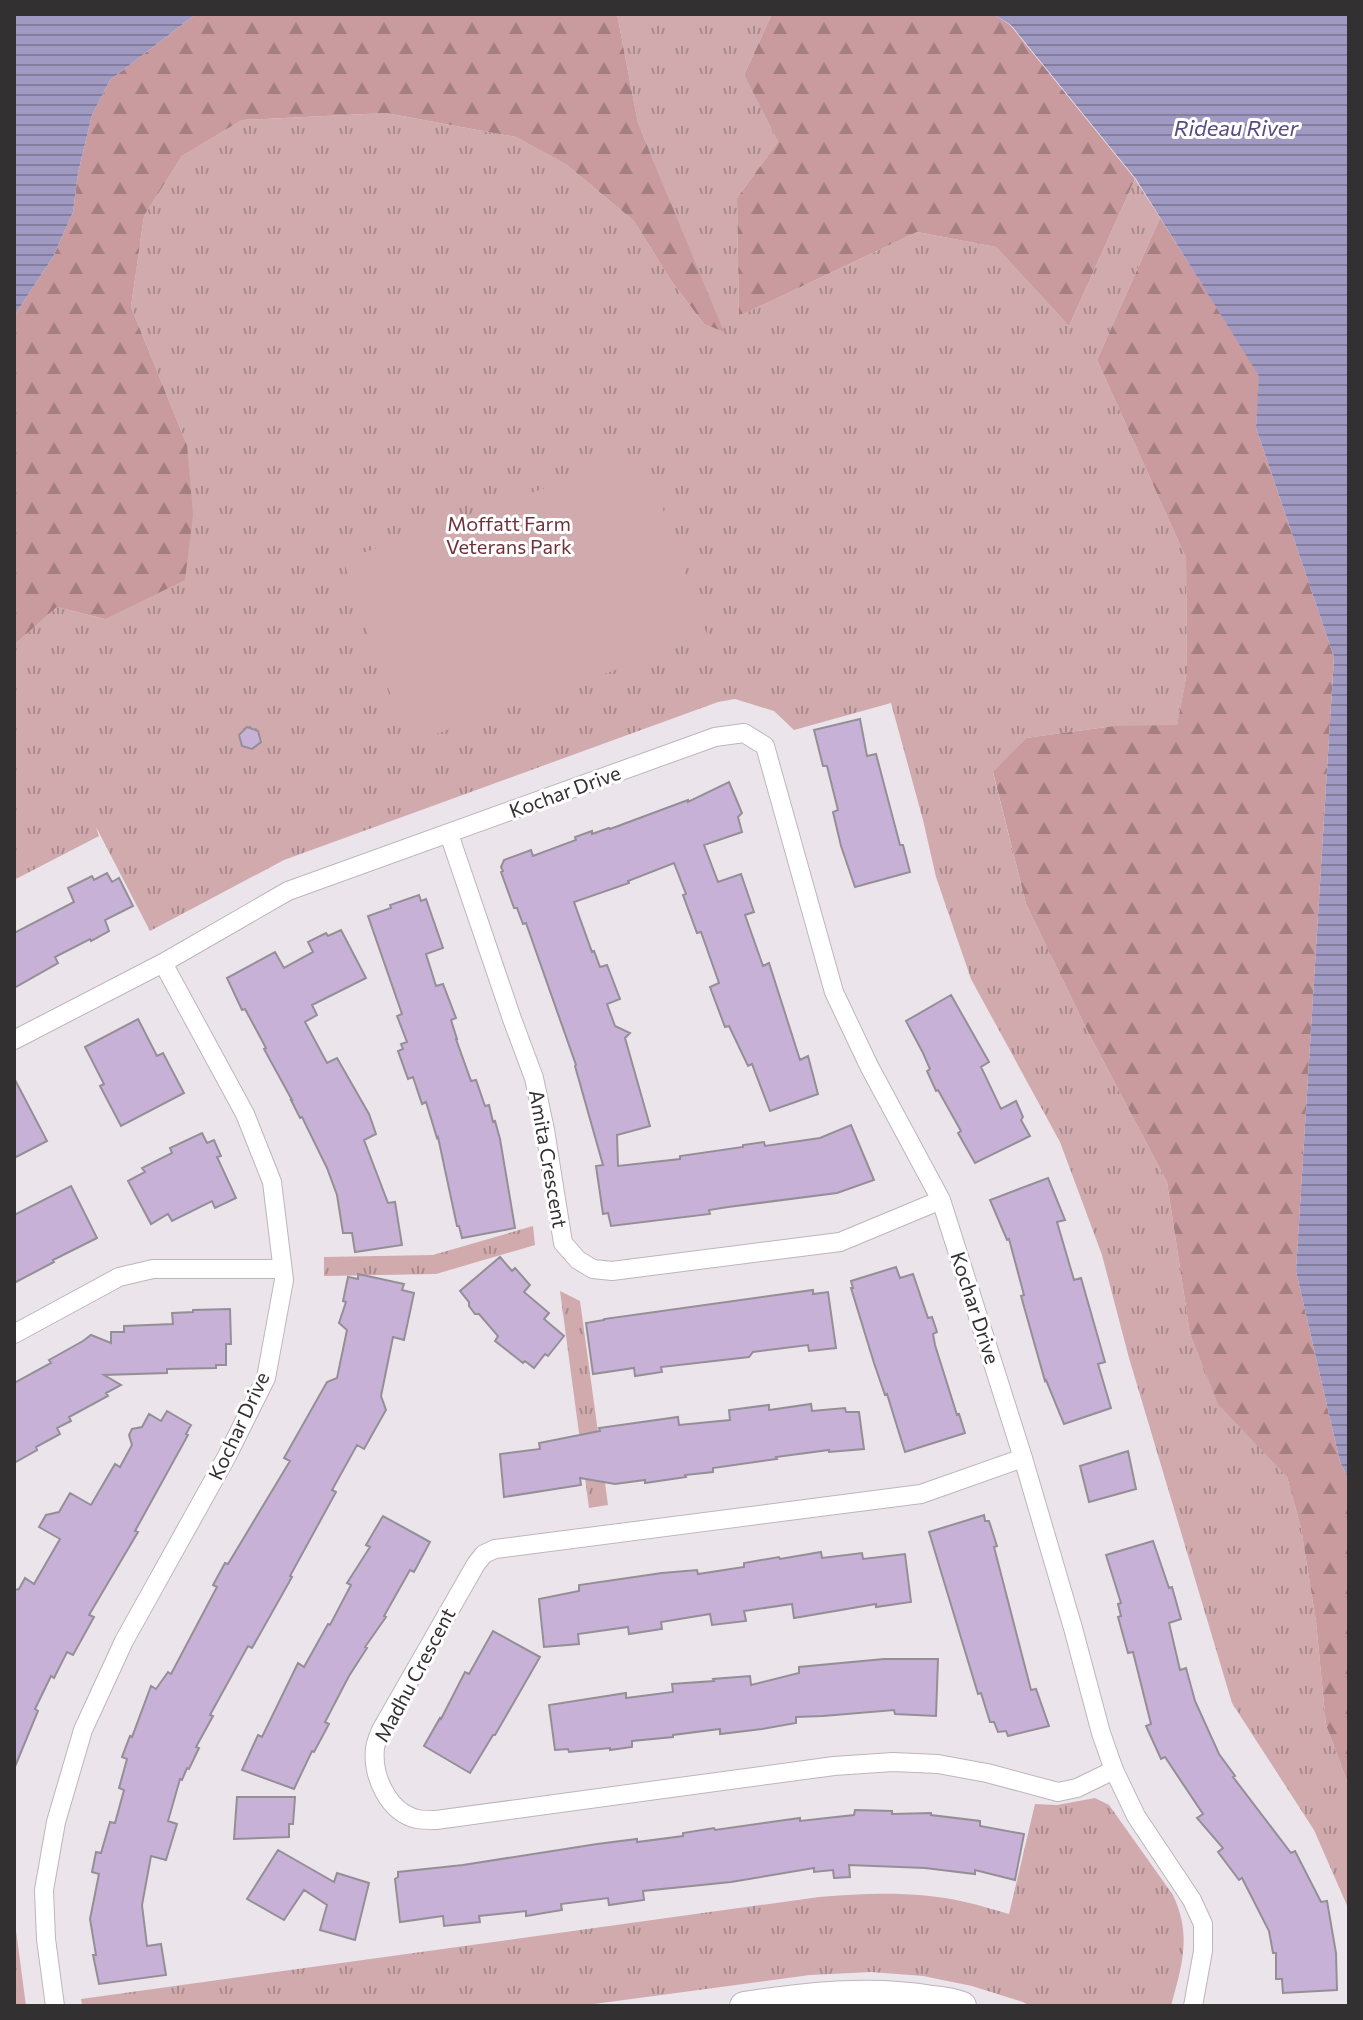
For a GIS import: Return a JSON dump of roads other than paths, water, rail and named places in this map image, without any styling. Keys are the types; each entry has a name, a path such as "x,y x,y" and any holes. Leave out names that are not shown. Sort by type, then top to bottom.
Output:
{"main road":[{"path":"744,2006 848,1994 908,1995 962,2006"}],"street":[{"name":"Kochar Drive","path":"55,2006 46,1939 44,1890 56,1822 83,1730 124,1641 227,1456 266,1378 284,1280 272,1182 245,1114 163,963 288,891 715,737 744,733 765,746 834,992 869,1066 941,1200 1023,1458 1114,1770 1136,1816 1192,1900 1203,1924 1203,1951 1193,2006"},
{"name":"Amita Crescent","path":"449,834 534,1078 563,1243 578,1260 593,1269 612,1271 840,1242 941,1200"},
{"path":"14,1040 163,963"},
{"path":"14,1334 119,1277 132,1273 153,1269 282,1269"},
{"name":"Madhu Crescent","path":"1023,1458 921,1494 495,1549 484,1554 381,1730 375,1748 382,1789 397,1808 416,1819 436,1820 834,1766 893,1762 950,1766 1058,1792 1077,1788 1114,1770"}],"water":[{"path":"14,14 196,14 110,80 92,115 78,173 73,212 53,257 14,316"},
{"name":"Rideau River","path":"993,14 1349,14 1349,1480 1340,1462 1296,1271 1334,657 1256,428 1259,376 1136,179 1011,25"}],"park label":[{"name":"Moffatt Farm Veterans Park","path":"509,536"}]}
